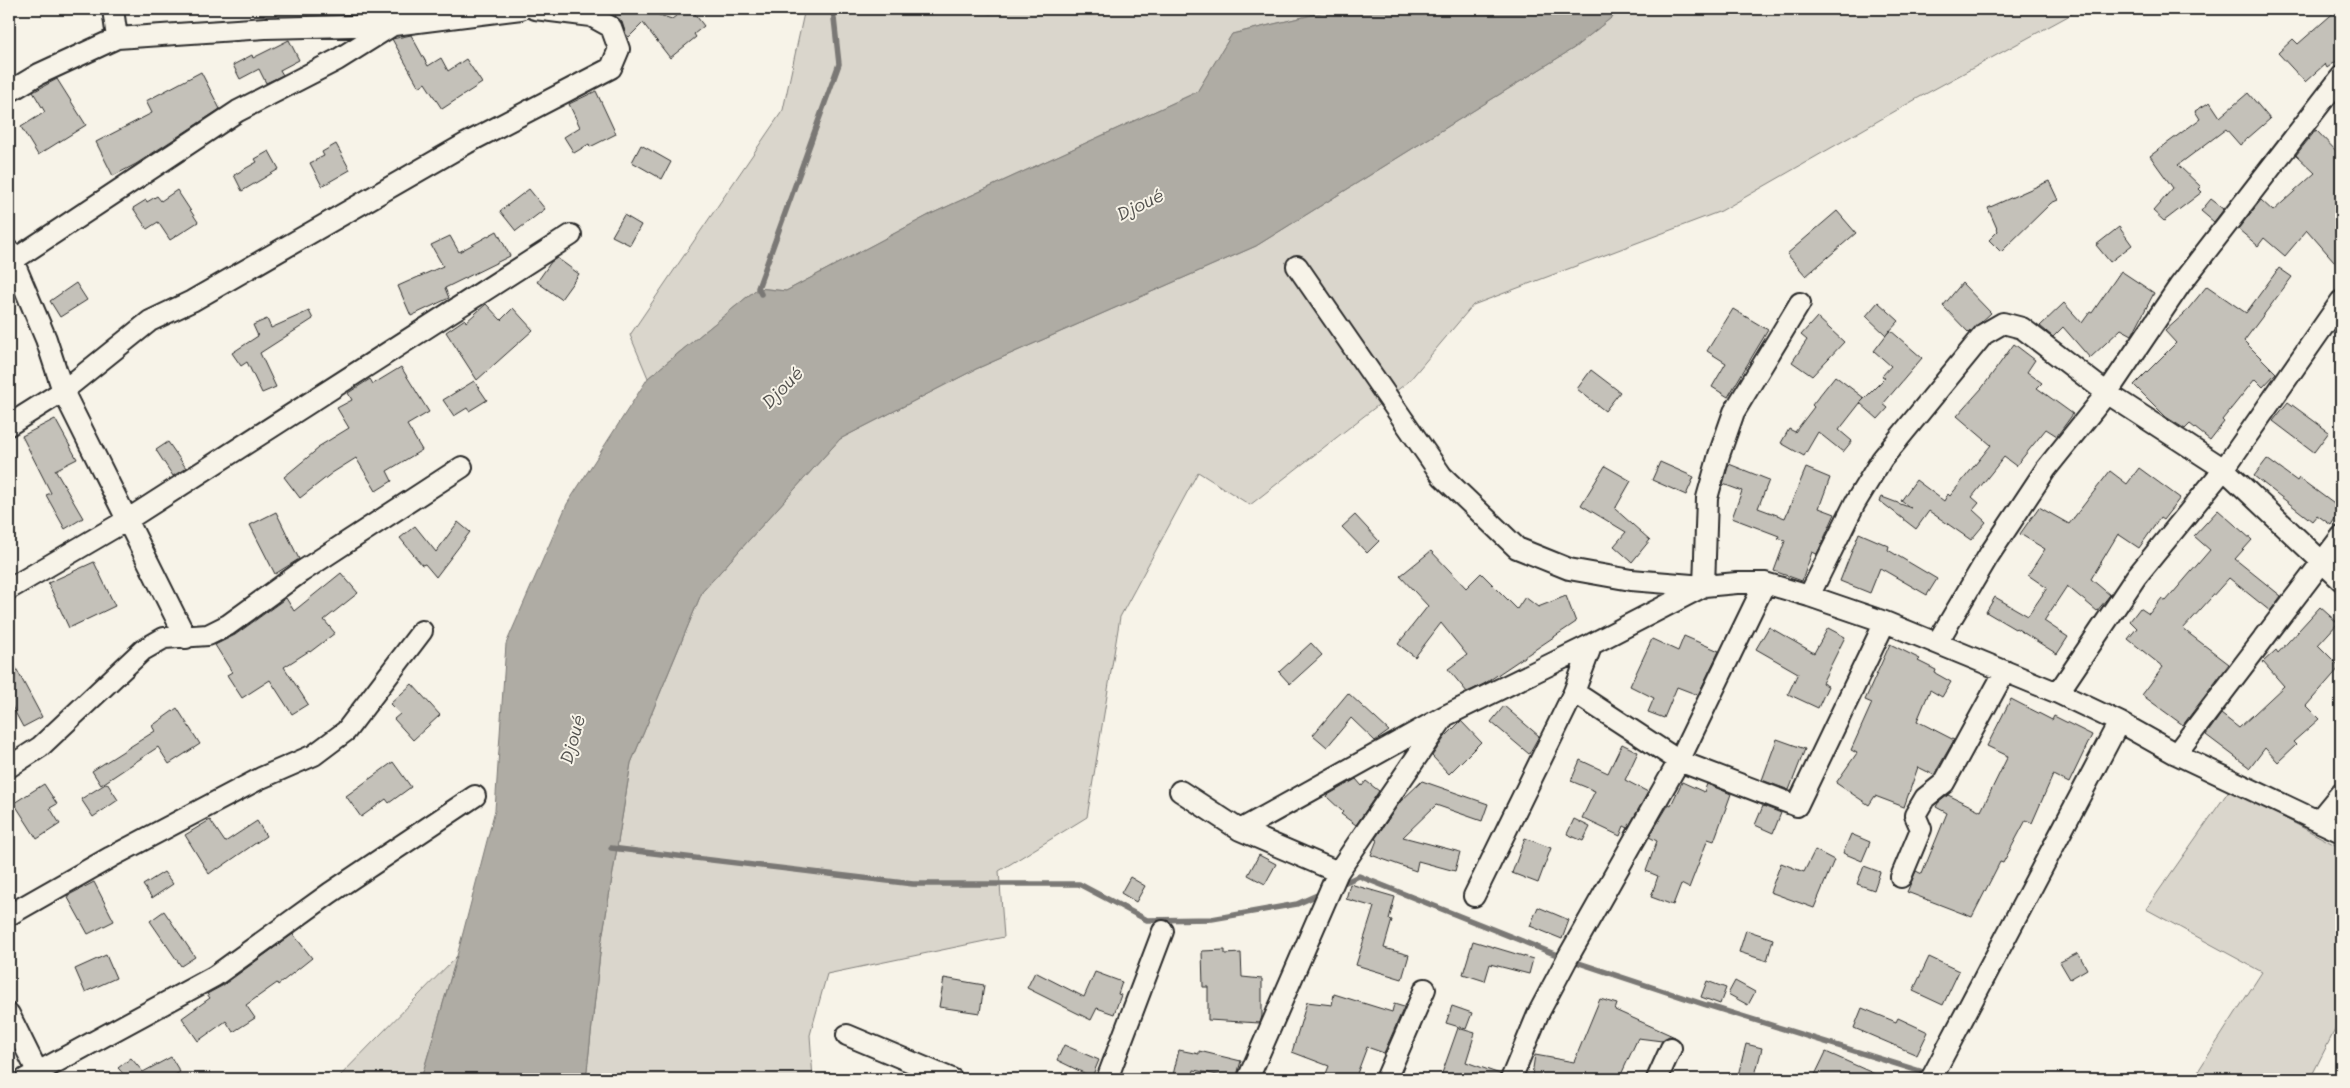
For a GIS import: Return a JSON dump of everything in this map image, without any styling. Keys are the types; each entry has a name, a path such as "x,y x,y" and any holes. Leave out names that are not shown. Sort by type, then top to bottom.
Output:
{"street":[{"path":"113,9 117,38"},
{"path":"9,92 39,74 117,38 265,28 394,24 521,9"},
{"path":"9,425 63,391 150,321 192,301 468,143 611,68 619,49 611,27 591,16 535,9"},
{"path":"186,638 63,391 46,339 10,258 238,111 337,60 394,24"},
{"path":"1937,643 1989,555 2046,469 2106,394 2180,286 2341,77"},
{"path":"9,589 127,520 571,235"},
{"path":"1297,266 1442,476 1517,548 1569,569 1631,580 1704,586 1765,583 1885,622 2058,693 2119,722 2176,754 2341,832"},
{"path":"2058,693 2136,577 2224,469 2341,301"},
{"path":"1704,586 1707,498 1719,455 1734,412 1800,303"},
{"path":"1809,596 1855,503 1882,458 1984,334 2003,323 2022,328 2106,394 2224,469 2341,580"},
{"path":"9,767 40,747 143,650 164,638 208,635 228,625 301,572 462,467"},
{"path":"2176,754 2341,537"},
{"path":"1511,1079 1538,1014 1679,761 1765,583"},
{"path":"1240,830 1445,716 1592,644 1704,586"},
{"path":"1574,692 1679,761 1797,806 1885,622"},
{"path":"9,915 111,857 252,782 314,755 346,731 422,631"},
{"path":"1474,896 1574,692 1592,644"},
{"path":"1901,877 1921,829 1915,815 1925,798 1944,784 2005,671"},
{"path":"1248,1079 1338,872 1445,716"},
{"path":"1931,1079 2119,722"},
{"path":"1180,791 1240,830 1338,872"},
{"path":"2318,820 2341,793"},
{"path":"9,1014 34,1077 215,976 330,894 475,796"},
{"path":"1107,1079 1163,931"},
{"path":"1386,1079 1425,989"},
{"path":"847,1035 952,1079"},
{"path":"1657,1079 1671,1048"}],"shaded area":[{"path":"798,9 978,9 990,14 1002,9 1327,9 1320,13 1232,34 1197,92 931,214 786,291 758,288 648,378 630,335 783,110 804,13"},
{"path":"1622,9 2081,9 1918,98 1721,211 1473,305 1409,381 1250,505 1198,472 1120,617 1087,817 999,871 1004,937 827,974 810,1035 813,1079 586,1079 601,945 631,763 702,592 840,439 976,369 1256,246 1574,48"},
{"path":"2230,789 2341,848 2341,1018 2310,1079 2193,1079 2262,972 2146,909"},
{"path":"457,956 421,1079 337,1079"}],"water":[{"name":"Djoué","path":"1327,9 1622,9 1574,48 1256,246 976,369 840,439 702,592 631,763 601,945 586,1079 421,1079 457,956 495,810 506,644 567,504 648,378 758,288 786,291 931,214 1197,92 1232,34 1320,13"}],"building":[{"path":"622,9 657,9 653,13 672,19 685,9 691,9 704,26 694,34 696,37 670,58 643,23 629,37 626,35 622,22 615,16"},
{"path":"2338,9 2341,9 2341,58 2327,68 2325,64 2305,82 2278,53 2293,39 2298,44"},
{"path":"411,35 428,66 441,58 448,71 466,59 482,83 442,109 425,83 419,87 392,39"},
{"path":"289,40 299,60 280,70 283,75 266,83 259,69 240,79 233,65 252,55 253,58"},
{"path":"201,72 220,109 136,164 113,176 96,142 152,113 146,101"},
{"path":"57,79 86,125 38,155 21,127 45,112 33,92"},
{"path":"596,91 616,134 590,147 589,144 574,153 564,137 580,127 569,104"},
{"path":"2248,93 2270,119 2240,145 2226,129 2178,165 2201,187 2199,189 2202,192 2164,221 2153,211 2173,188 2150,156 2200,119 2195,111 2210,102 2220,117"},
{"path":"2316,130 2341,156 2341,269 2307,230 2285,256 2264,238 2258,246 2238,229 2261,200 2273,211 2315,173 2296,155"},
{"path":"336,144 350,170 322,186 310,163 324,156 322,152"},
{"path":"641,145 671,162 662,179 632,162"},
{"path":"269,151 279,169 242,191 234,175 257,162 255,159"},
{"path":"2049,181 2058,200 2051,203 2001,252 1989,240 1998,231 1988,208"},
{"path":"529,189 545,209 516,231 500,211"},
{"path":"177,190 198,222 170,240 158,222 147,229 133,208 157,196 161,201"},
{"path":"2211,199 2224,209 2214,222 2201,211"},
{"path":"1837,211 1856,233 1806,276 1787,254"},
{"path":"624,215 641,225 630,245 612,236"},
{"path":"2119,227 2132,245 2110,262 2096,245"},
{"path":"497,231 510,256 445,288 449,298 411,316 398,286 443,266 431,245 450,236 459,252"},
{"path":"557,258 579,274 561,299 537,282 551,262"},
{"path":"2279,268 2292,277 2244,341 2276,373 2263,387 2255,379 2222,420 2224,422 2210,440 2190,424 2185,429 2166,417 2134,385 2176,343 2165,331 2184,314 2207,286 2246,313"},
{"path":"2121,271 2154,293 2132,335 2121,329 2090,358 2063,327 2053,337 2040,326 2064,303 2082,323 2090,312 2092,313"},
{"path":"76,283 87,300 60,317 50,301"},
{"path":"1962,283 1991,313 1969,333 1943,306"},
{"path":"1878,302 1899,321 1886,335 1866,316"},
{"path":"486,304 501,320 513,308 533,330 477,380 446,332 465,319 466,322"},
{"path":"1733,309 1768,330 1728,397 1712,387 1726,363 1707,351"},
{"path":"309,311 313,319 260,353 276,387 262,393 247,362 241,366 232,353 258,336 253,325 267,319 271,328"},
{"path":"1817,317 1844,342 1812,376 1792,362 1807,340 1801,335"},
{"path":"1890,330 1922,358 1883,404 1888,408 1878,419 1860,403 1885,378 1882,376 1891,366 1874,351"},
{"path":"2014,344 2035,360 2027,372 2042,383 2037,388 2073,414 2057,436 2046,429 2016,466 2004,457 1972,497 1979,503 1973,510 1986,522 1971,540 1929,511 1916,529 1880,501 1882,497 1911,508 1901,501 1916,480 1944,501 1948,494 1950,496 1991,445 1957,416 1982,388"},
{"path":"401,367 429,412 407,425 422,450 387,471 392,481 376,491 356,458 332,473 300,498 284,477 318,447 349,428 337,408 352,400 348,393 370,379 373,384"},
{"path":"1591,370 1620,392 1605,411 1577,389"},
{"path":"1835,376 1864,398 1839,430 1852,441 1843,452 1818,432 1804,456 1781,443 1789,429 1795,432 1814,407 1812,405"},
{"path":"474,381 487,400 469,411 467,408 454,416 443,400"},
{"path":"2288,402 2329,432 2314,452 2273,421"},
{"path":"55,419 77,459 55,470 83,518 65,529 46,495 51,493 22,436"},
{"path":"168,442 186,468 173,476 156,450"},
{"path":"2267,459 2297,481 2299,478 2341,509 2331,525 2317,515 2312,521 2254,476"},
{"path":"1660,462 1694,477 1686,495 1652,480"},
{"path":"1729,464 1769,480 1758,508 1785,518 1806,468 1830,478 1819,508 1835,514 1817,554 1812,552 1802,581 1774,571 1785,541 1778,538 1779,536 1732,518 1742,491 1723,484"},
{"path":"1605,466 1631,481 1615,509 1650,540 1632,562 1614,546 1626,532 1581,505"},
{"path":"2139,468 2180,498 2163,520 2160,518 2139,548 2118,534 2091,579 2110,595 2097,611 2067,586 2044,621 2068,637 2057,654 2016,628 1986,612 1995,597 2028,616 2047,588 2028,575 2045,549 2020,534 2039,507 2069,524 2110,471 2127,484"},
{"path":"2218,510 2252,540 2235,559 2281,596 2270,611 2229,578 2183,629 2229,664 2183,725 2142,695 2163,667 2128,639 2137,628 2130,621 2140,608 2149,614 2162,598 2166,601 2210,550 2194,536"},
{"path":"276,512 299,559 275,574 250,525"},
{"path":"1355,515 1379,541 1367,553 1342,527"},
{"path":"458,522 470,532 436,577 425,564 422,565 400,538 415,526 436,552"},
{"path":"1859,533 1889,546 1888,550 1937,579 1927,595 1880,568 1870,593 1840,581"},
{"path":"1431,551 1466,588 1481,573 1517,609 1525,597 1538,607 1566,596 1576,622 1484,684 1467,692 1448,669 1467,655 1441,623 1415,657 1398,644 1428,606 1400,576"},
{"path":"94,562 115,606 69,628 48,583"},
{"path":"341,573 358,593 324,620 335,633 310,652 284,667 308,704 292,714 270,680 242,698 227,675 232,672 215,645 235,635 286,598 294,611"},
{"path":"2320,607 2338,623 2318,645 2340,667 2306,706 2319,719 2293,742 2296,745 2278,762 2265,748 2250,768 2206,735 2221,714 2239,728 2284,686 2263,662 2276,650 2278,653"},
{"path":"1769,627 1814,653 1828,628 1845,637 1822,683 1828,686 1818,708 1788,694 1798,673 1756,649"},
{"path":"1684,636 1719,651 1698,695 1677,687 1664,718 1648,712 1654,698 1630,686 1652,639 1678,651"},
{"path":"1311,643 1322,655 1290,684 1279,672"},
{"path":"1890,644 1920,659 1918,661 1936,670 1935,673 1951,682 1942,697 1930,690 1917,721 1954,740 1934,775 1918,767 1904,807 1875,796 1869,805 1836,783 1857,753 1851,750 1872,703 1865,700"},
{"path":"9,655 42,717 23,727 9,701"},
{"path":"412,684 440,715 413,740 394,719 400,714 390,704"},
{"path":"1348,693 1389,731 1375,741 1351,718 1327,747 1313,735"},
{"path":"2011,699 2052,720 2054,716 2092,735 2069,783 2053,775 2032,823 2026,820 2003,863 2000,862 1972,917 1907,892 1916,871 1922,874 1947,813 1936,807 1938,803 1948,795 1981,811 2008,756 1987,746"},
{"path":"1504,706 1539,736 1529,754 1491,722"},
{"path":"177,708 200,744 169,764 158,747 101,785 92,771 155,731 152,726"},
{"path":"1461,721 1481,742 1449,774 1432,756 1445,737"},
{"path":"1777,739 1805,749 1789,790 1762,780"},
{"path":"1622,744 1638,752 1625,780 1648,792 1628,828 1624,826 1620,836 1582,818 1595,791 1571,781 1580,760 1608,773"},
{"path":"393,762 411,787 389,803 386,799 361,817 346,796"},
{"path":"1356,779 1362,786 1366,781 1379,791 1356,825 1341,814 1343,812 1326,796"},
{"path":"1422,781 1488,804 1482,821 1436,805 1403,837 1460,852 1455,871 1418,861 1416,871 1371,855 1377,840 1375,839 1400,802"},
{"path":"1682,782 1704,792 1707,784 1731,794 1714,841 1708,839 1689,888 1681,884 1673,905 1651,897 1658,876 1646,871 1657,841 1649,837 1669,804 1671,805"},
{"path":"107,783 118,800 93,817 81,799"},
{"path":"44,784 57,804 50,808 60,824 37,839 14,803"},
{"path":"1763,806 1781,813 1773,833 1755,825"},
{"path":"1574,819 1590,827 1583,841 1567,834"},
{"path":"210,820 225,842 257,821 266,836 209,874 185,835"},
{"path":"1851,834 1870,842 1862,861 1843,853"},
{"path":"1525,838 1551,848 1538,883 1512,873"},
{"path":"1815,850 1834,860 1814,908 1770,892 1781,863 1804,872"},
{"path":"1259,855 1276,864 1265,884 1248,875"},
{"path":"1864,866 1880,872 1874,890 1857,884"},
{"path":"164,872 173,884 152,898 143,885"},
{"path":"1130,877 1145,886 1136,902 1121,893"},
{"path":"94,882 114,921 88,934 67,896"},
{"path":"1350,884 1395,897 1389,919 1392,920 1384,948 1409,955 1402,979 1356,965 1374,907 1346,899"},
{"path":"1538,907 1569,920 1562,939 1530,926"},
{"path":"164,911 195,957 181,966 150,921"},
{"path":"1746,930 1773,939 1767,961 1739,952"},
{"path":"293,934 312,958 278,985 277,983 246,1005 255,1018 233,1032 226,1021 198,1041 182,1018 210,998 207,994 222,986"},
{"path":"1473,941 1533,959 1529,974 1490,964 1485,981 1463,974"},
{"path":"1225,950 1225,954 1241,953 1242,977 1262,979 1262,1016 1260,1023 1208,1020 1208,987 1203,987 1202,951"},
{"path":"2078,953 2087,969 2070,979 2060,962"},
{"path":"106,955 116,978 85,992 75,969"},
{"path":"1929,957 1959,971 1943,1005 1913,991"},
{"path":"1035,972 1084,997 1095,972 1122,982 1118,994 1121,995 1114,1014 1097,1008 1091,1020 1027,988"},
{"path":"944,978 984,985 980,1013 939,1007"},
{"path":"1707,981 1726,988 1720,1004 1701,997"},
{"path":"1735,981 1755,992 1748,1005 1728,994"},
{"path":"1334,994 1392,1012 1394,1004 1404,1007 1384,1053 1367,1047 1355,1079 1324,1079 1329,1066 1292,1052 1307,1002 1332,1005"},
{"path":"1600,999 1617,1004 1615,1010 1675,1037 1669,1036 1662,1041 1638,1038 1619,1079 1553,1079 1532,1075 1535,1055 1574,1062"},
{"path":"1452,1006 1472,1013 1466,1029 1446,1023"},
{"path":"1862,1008 1896,1022 1898,1018 1928,1032 1917,1055 1854,1028"},
{"path":"1458,1028 1475,1033 1466,1062 1500,1074 1499,1079 1440,1079"},
{"path":"1746,1044 1762,1048 1754,1079 1737,1079"},
{"path":"1064,1045 1099,1060 1092,1077 1057,1060"},
{"path":"1179,1050 1199,1054 1199,1051 1241,1061 1236,1079 1194,1070 1192,1079 1172,1079"},
{"path":"1826,1052 1886,1079 1813,1079"},
{"path":"171,1057 180,1072 168,1079 128,1079 118,1068 131,1058 143,1072"}],"waterway":[{"path":"761,294 758,288 839,64 833,9"},
{"path":"611,848 913,884 1079,884 1147,920 1212,919 1297,904 1324,892"},
{"path":"1339,885 1359,876 1567,959 1703,1004 1929,1074"}]}
